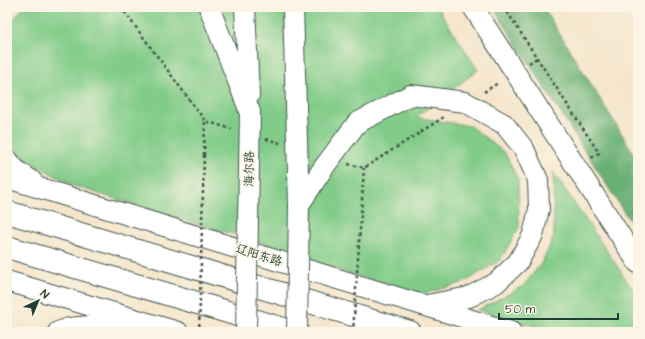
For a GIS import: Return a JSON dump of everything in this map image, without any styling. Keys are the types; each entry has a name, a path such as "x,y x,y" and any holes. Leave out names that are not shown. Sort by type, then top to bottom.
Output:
{"highway":[{"path":"7,212 410,332"},
{"path":"7,247 293,332"}],"main road":[{"path":"209,7 250,112"},
{"name":"海尔路","path":"245,7 250,112 246,332"},
{"path":"293,7 299,206 297,332"},
{"path":"473,7 638,263"},
{"path":"299,206 324,168 357,123 411,95 465,102 504,124 524,148 538,180 539,209 533,235 518,262 496,283 468,297 425,305"},
{"path":"7,159 16,170 46,189"},
{"name":"辽阳东路","path":"7,178 511,332"},
{"path":"7,281 178,332"},
{"path":"58,332 69,328 143,321"}],"path":[{"path":"121,7 205,121 199,332"},
{"path":"504,7 599,153 577,168"},
{"path":"528,64 537,58"},
{"path":"478,95 498,83"},
{"path":"353,332 364,168 444,117"}],"green space":[{"path":"24,7 437,7 478,70 416,117 470,126 505,153 518,180 519,228 500,260 465,282 423,294 330,268 271,245 74,186 20,156 7,130 7,26"},
{"path":"493,7 543,7 638,160 638,234"},
{"path":"553,172 638,297 638,332 555,332 478,310 523,286 541,264 554,237"}]}
